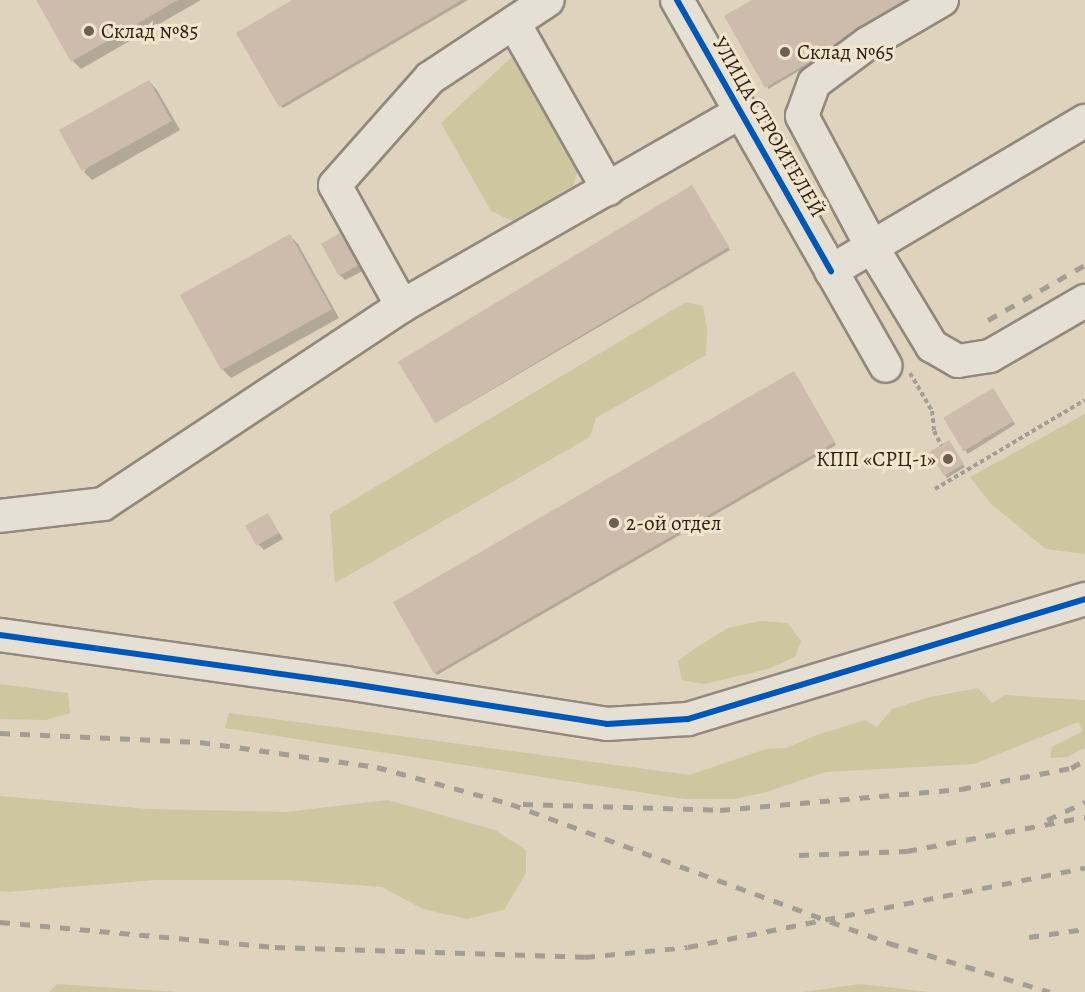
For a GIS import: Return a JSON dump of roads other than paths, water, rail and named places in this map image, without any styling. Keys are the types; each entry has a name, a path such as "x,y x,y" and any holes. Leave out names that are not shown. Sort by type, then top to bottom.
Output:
{"street":[{"path":"402,306 334,185 430,78 548,0"},
{"name":"УЛИЦА СТРОИТЕЛЕЙ","path":"677,0 886,366"},
{"path":"942,0 868,43 814,83 802,116 872,247 932,346 958,361 990,356 1085,301"},
{"path":"514,23 608,189"},
{"path":"0,516 104,504 402,306 741,112"},
{"path":"831,271 1085,121"},
{"path":"0,635 346,683 607,724 688,718 1085,599"},
{"path":"1013,621 1085,613"}],"railway":[{"path":"988,320 1085,265"},
{"path":"0,733 200,742 377,767 511,804 889,943 1050,992"},
{"path":"523,804 720,810 961,789 1071,768 1085,760"},
{"path":"1047,820 1085,802"},
{"path":"799,855 907,851 1085,817"},
{"path":"0,922 275,947 585,957 688,947 1085,868"},
{"path":"1029,937 1085,929"}],"place":[{"name":"Склад №85","path":"89,31"},
{"name":"Склад №65","path":"785,52"},
{"name":"КПП «СРЦ-1»","path":"948,459"},
{"name":"2-ой отдел","path":"614,523"}]}
